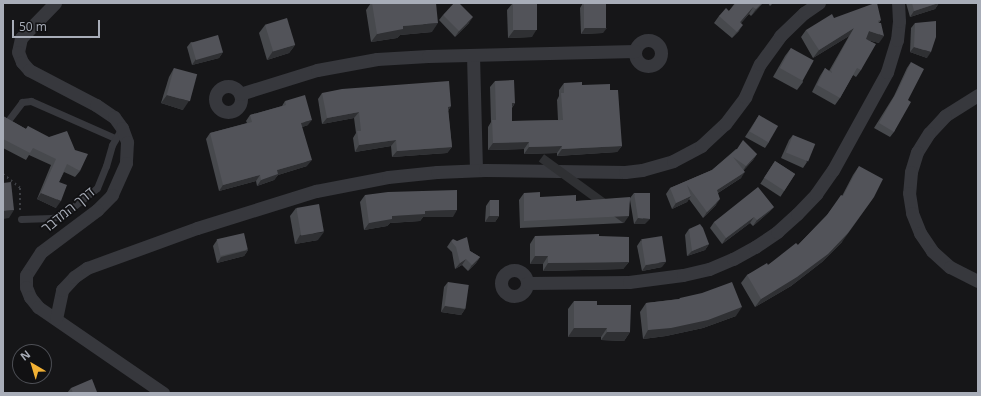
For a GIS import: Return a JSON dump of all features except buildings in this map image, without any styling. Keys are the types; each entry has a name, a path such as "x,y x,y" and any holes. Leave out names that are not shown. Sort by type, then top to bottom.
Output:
{"street":[{"name":"דרך המדבר","path":"55,3 21,38 18,52 22,62 29,70 96,105 114,117 119,133 128,142 126,163 112,194 97,210 41,252 26,275 26,287 30,297 38,307 163,393"},
{"path":"56,319 62,290 74,277 87,268 128,252 244,212 316,191 394,176 476,170 625,172 658,166 688,154 714,136 725,124 744,97 760,64 780,36 804,13 819,3"},
{"path":"527,283 629,282 683,276 709,269 733,259 756,247 777,232 806,204 833,170 880,85 891,61 897,40 899,21 898,3"},
{"path":"240,94 298,75 355,62 401,57 635,52"},
{"path":"474,55 476,170"},
{"path":"978,95 945,116 928,133 917,152 911,172 909,193 912,214 917,227 932,251 950,267 978,281"}],"lane":[{"path":"10,118 22,102 31,101 119,133 97,188 63,215 52,218 20,219"}],"path":[{"path":"3,174 20,188 20,219"}]}
